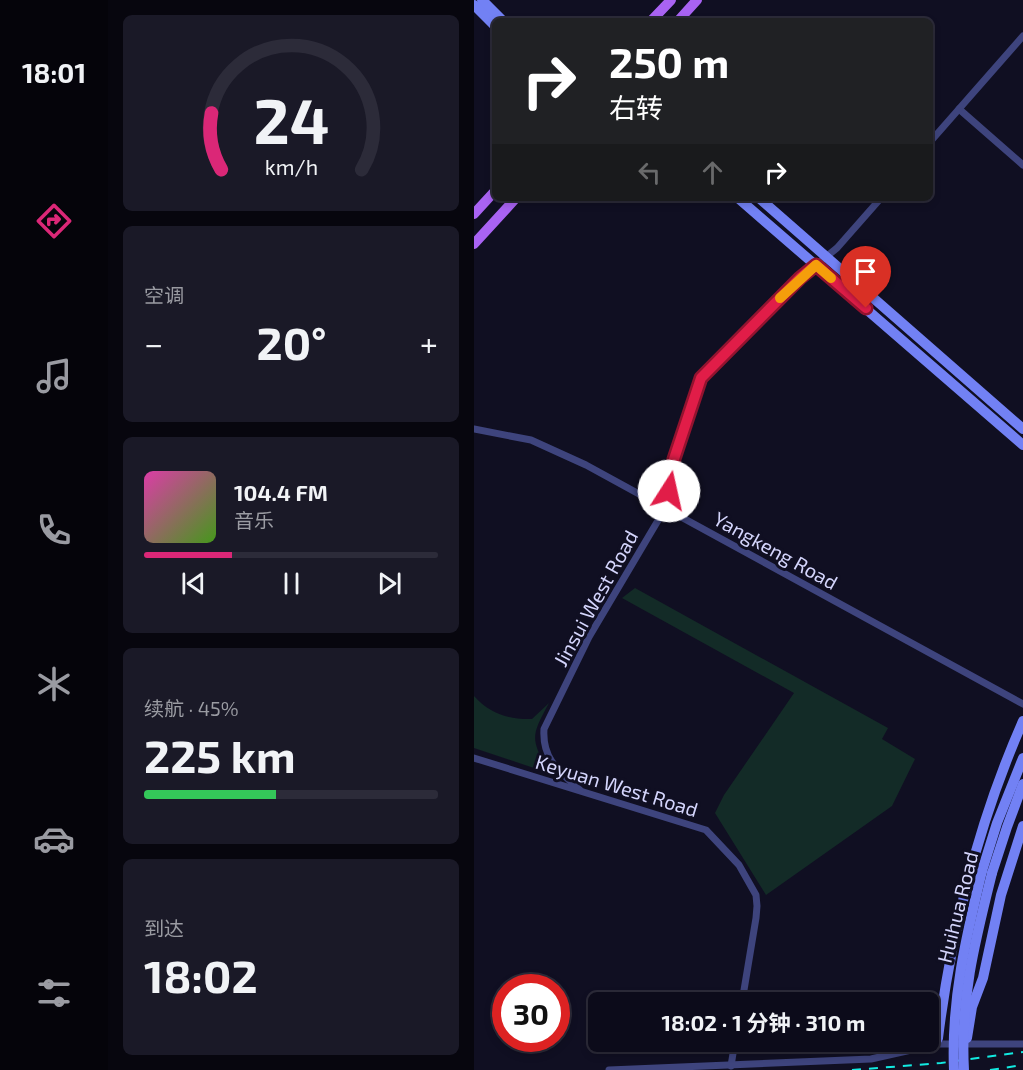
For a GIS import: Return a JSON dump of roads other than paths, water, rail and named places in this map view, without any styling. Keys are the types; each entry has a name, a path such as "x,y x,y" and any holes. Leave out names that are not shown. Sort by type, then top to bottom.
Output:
{"main road":[{"path":"654,18 671,0"},
{"path":"681,18 698,0"},
{"path":"474,214 492,194"},
{"path":"474,244 513,201"}],"street":[{"path":"482,0 500,18"},
{"path":"474,5 492,23"},
{"path":"933,139 1023,36"},
{"path":"959,109 1023,165"},
{"path":"741,201 1023,445"},
{"path":"762,201 1023,429"},
{"name":"Jinsui West Road","path":"580,790 560,772 548,756 543,743 544,729 589,638 666,507 674,459 701,378 800,278 837,248 878,201"},
{"name":"Yangkeng Road","path":"474,429 531,440 586,465 1023,704"},
{"path":"939,1031 949,957 975,851 1011,748 1023,721"},
{"name":"Keyuan West Road","path":"474,758 706,830 739,865 756,895 757,906 744,992"},
{"name":"Huihua Road","path":"964,1070 964,1005 987,872 997,823 1023,758"},
{"name":"Huihua Road","path":"954,1070 955,1004 959,973 987,872 1023,784"},
{"path":"966,1044 972,1007 981,988 1001,895 1023,826"},
{"path":"939,1045 1007,1046 1023,1044"},
{"path":"731,1065 733,1052"},
{"path":"609,1070 871,1059 907,1052"}],"railway":[{"path":"852,1070 941,1063 1023,1052"},
{"path":"990,1070 1023,1065"}]}
